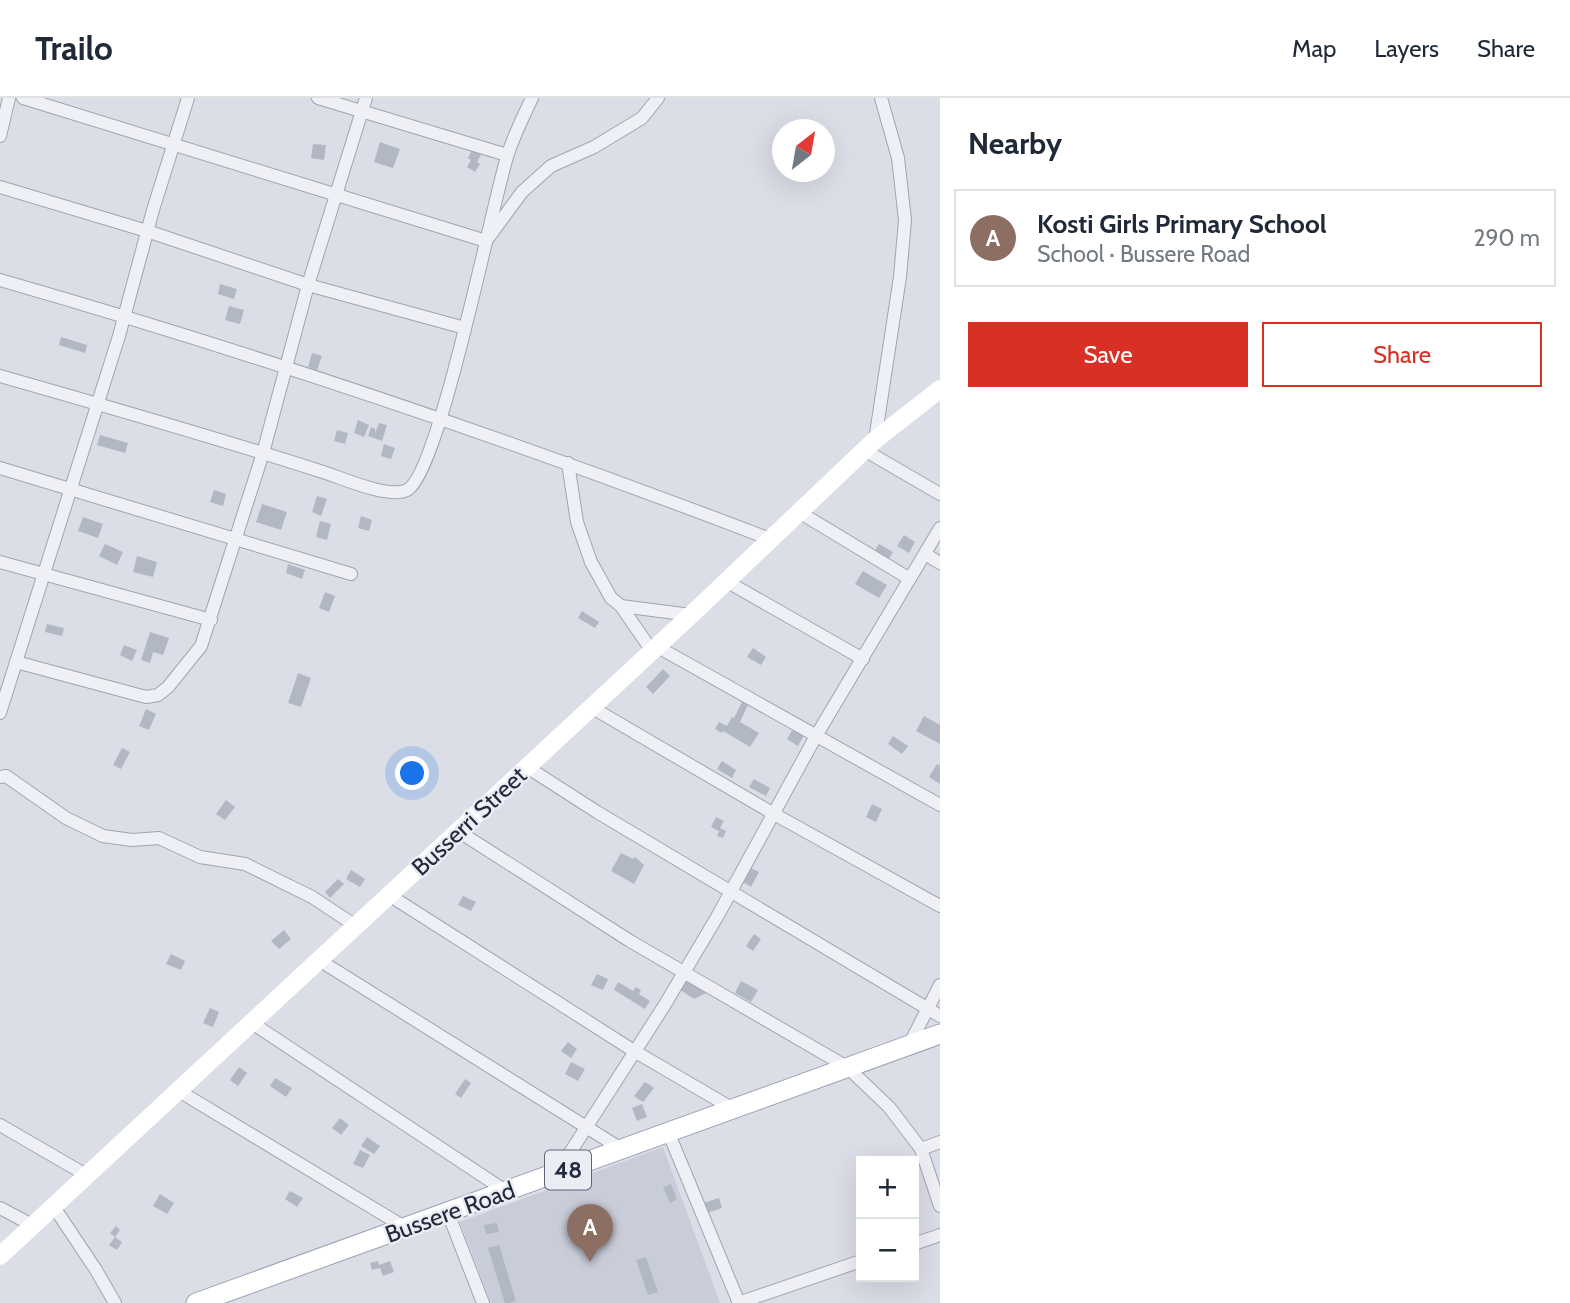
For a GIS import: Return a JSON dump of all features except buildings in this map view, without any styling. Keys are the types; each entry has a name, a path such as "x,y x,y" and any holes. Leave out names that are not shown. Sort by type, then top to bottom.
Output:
{"main road":[{"name":"Busserri Street","path":"0,1256 870,446 940,389"},
{"name":"Bussere Road","path":"196,1303 228,1298 406,1228 940,1034"}],"street":[{"path":"0,136 9,98"},
{"path":"23,98 486,241"},
{"path":"0,713 98,404 188,98"},
{"path":"318,98 507,155"},
{"path":"16,662 146,697 158,695 168,687 201,646 263,453 309,285 366,98"},
{"path":"0,376 372,488 398,493 409,489 416,482 430,451 465,328 507,155 531,98"},
{"path":"486,241 522,192 551,166 594,147 642,118 659,98"},
{"path":"881,98 898,158 905,220 900,277 870,446 940,494"},
{"path":"0,187 147,231 309,285 465,328"},
{"path":"0,280 286,366 568,463 771,539"},
{"path":"568,463 577,522 591,562 611,598 621,606 654,648 940,805"},
{"path":"0,468 351,574"},
{"path":"799,512 910,579"},
{"path":"557,1174 731,892 816,736 940,528"},
{"path":"925,554 940,563"},
{"path":"0,562 211,620"},
{"path":"726,581 863,659"},
{"path":"621,606 691,615"},
{"path":"591,707 774,814 940,906"},
{"path":"527,767 940,1016"},
{"path":"2,773 66,818 103,836 132,840 159,838 200,858 245,864 312,897 356,926"},
{"path":"458,831 683,972 847,1067 889,1107 920,1149 940,1206"},
{"path":"389,895 634,1051 736,1110"},
{"path":"319,960 623,1150"},
{"path":"909,1045 940,985"},
{"path":"252,1023 507,1192"},
{"path":"179,1091 406,1228"},
{"path":"0,1125 88,1176"},
{"path":"669,1134 739,1303 856,1263"},
{"path":"920,1149 940,1142"},
{"path":"54,1207 115,1303"},
{"path":"0,1208 34,1226"},
{"path":"448,1213 483,1303"},
{"path":"919,1242 940,1235"}],"shaded area":[{"path":"663,1147 720,1303 491,1303 460,1222"}],"place":[{"name":"Kosti Girls Primary School","path":"590,1262"}]}
